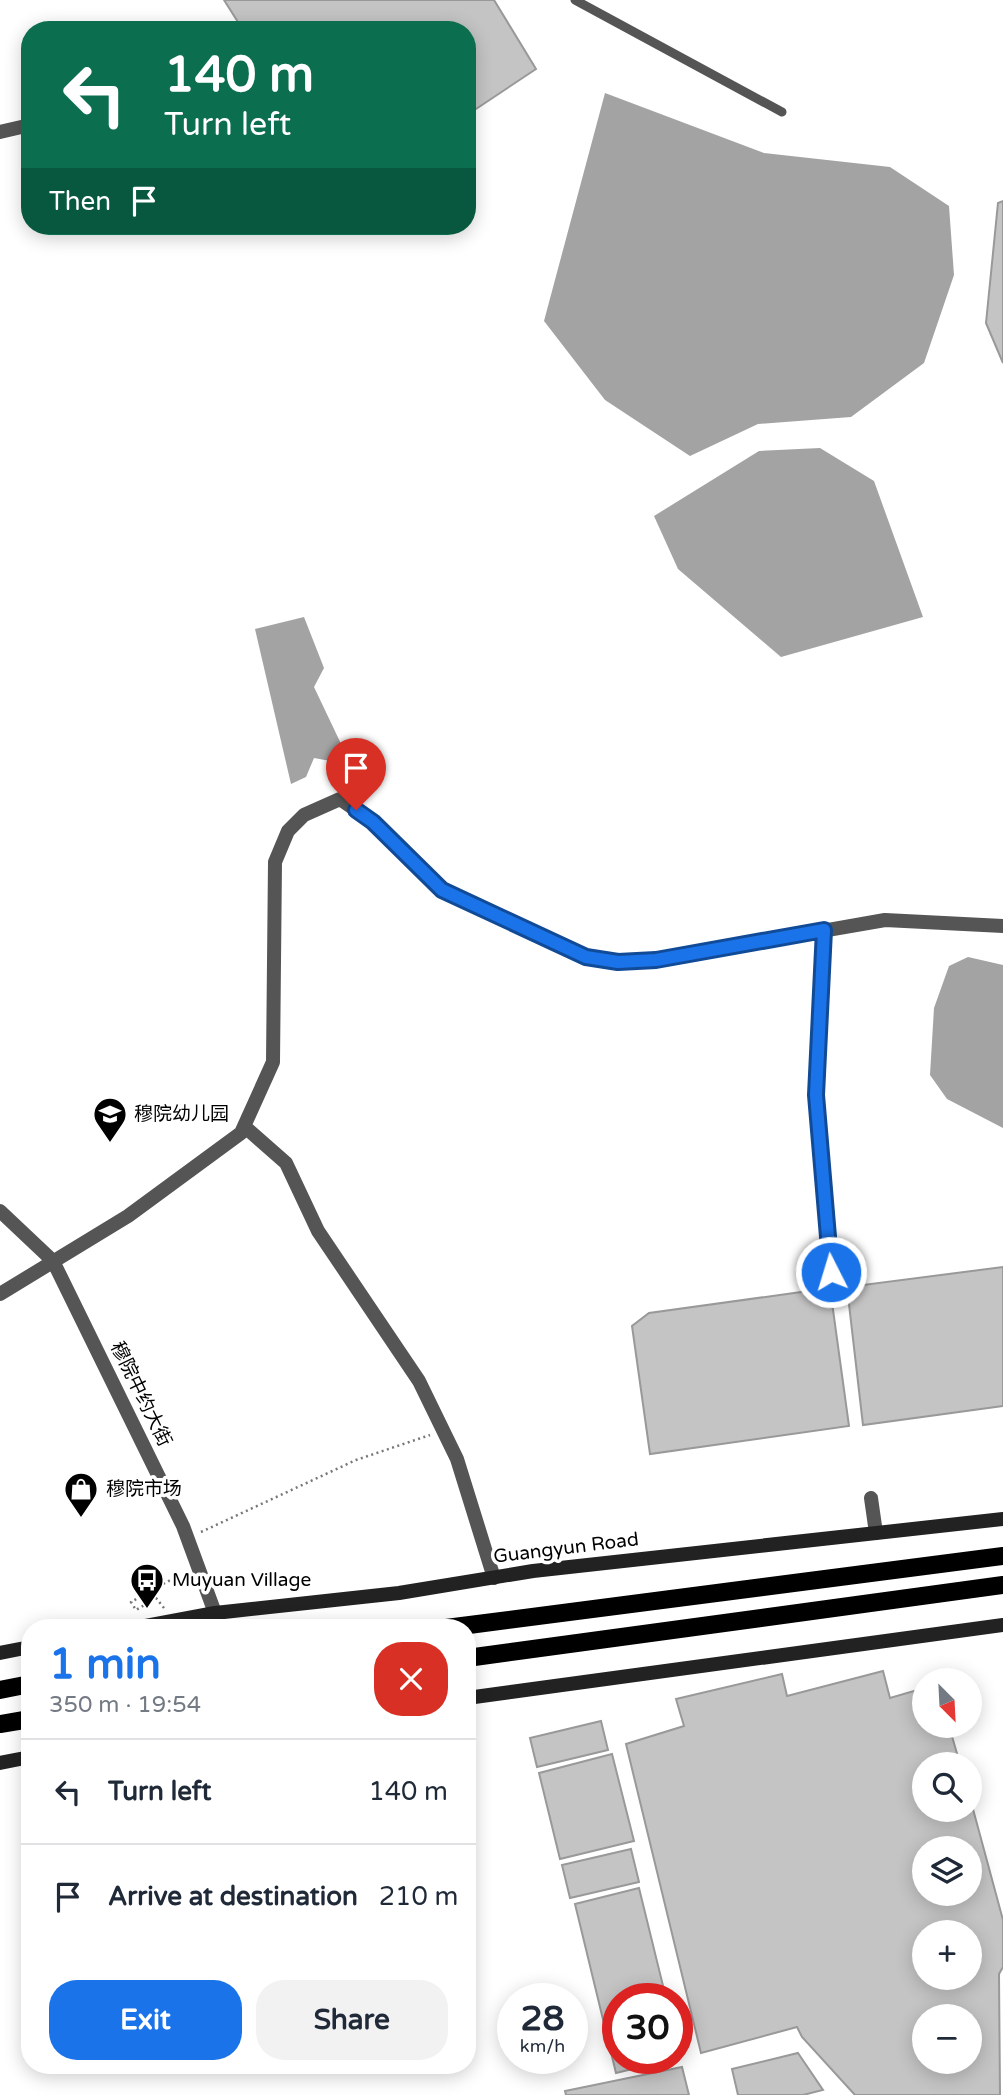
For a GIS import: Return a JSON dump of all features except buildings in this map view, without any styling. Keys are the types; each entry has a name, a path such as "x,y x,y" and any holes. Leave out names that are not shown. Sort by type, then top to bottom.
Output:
{"main road":[{"name":"Guangyun Road","path":"186,1619 399,1593 494,1577 1003,1519"},
{"path":"476,1624 1003,1556"},
{"path":"476,1657 1003,1585"},
{"path":"476,1697 1003,1625"},
{"path":"0,1653 21,1649"},
{"path":"0,1690 21,1686"},
{"path":"0,1724 21,1720"},
{"path":"0,1763 21,1759"}],"street":[{"path":"0,132 21,127"},
{"path":"0,1293 128,1216 241,1133 272,1062 275,862 288,831 304,815 340,799 373,822 442,890 586,957 618,962 656,960 885,920 1003,926"},
{"path":"824,930 816,1095 831,1272"},
{"path":"244,1126 286,1163 318,1231 419,1381 457,1459 494,1577"},
{"name":"穆院中约大街","path":"0,1211 53,1261 102,1357 187,1538 215,1614"},
{"path":"871,1498 876,1533"}],"lane":[{"path":"575,0 782,112"}],"path":[{"path":"187,1538 356,1460 443,1431"},
{"path":"156,1598 136,1610 131,1602 174,1578"}],"shaded area":[{"path":"605,93 764,153 890,167 949,206 954,275 924,363 851,417 758,424 690,456 605,400 544,321"},
{"path":"820,448 874,481 923,617 781,657 678,569 654,516 759,451"},
{"path":"304,617 324,668 314,687 343,748 336,762 314,758 306,777 291,784 255,629"},
{"path":"968,957 1003,965 1003,1128 947,1099 930,1075 934,1008 949,966"}],"place":[{"name":"穆院幼儿园","path":"110,1144"},
{"name":"穆院市场","path":"81,1519"},
{"name":"Muyuan Village","path":"147,1610"}],"route":[{"path":"356,810 373,822 442,890 586,957 618,962 656,960 824,930 816,1095 831,1272"}]}
